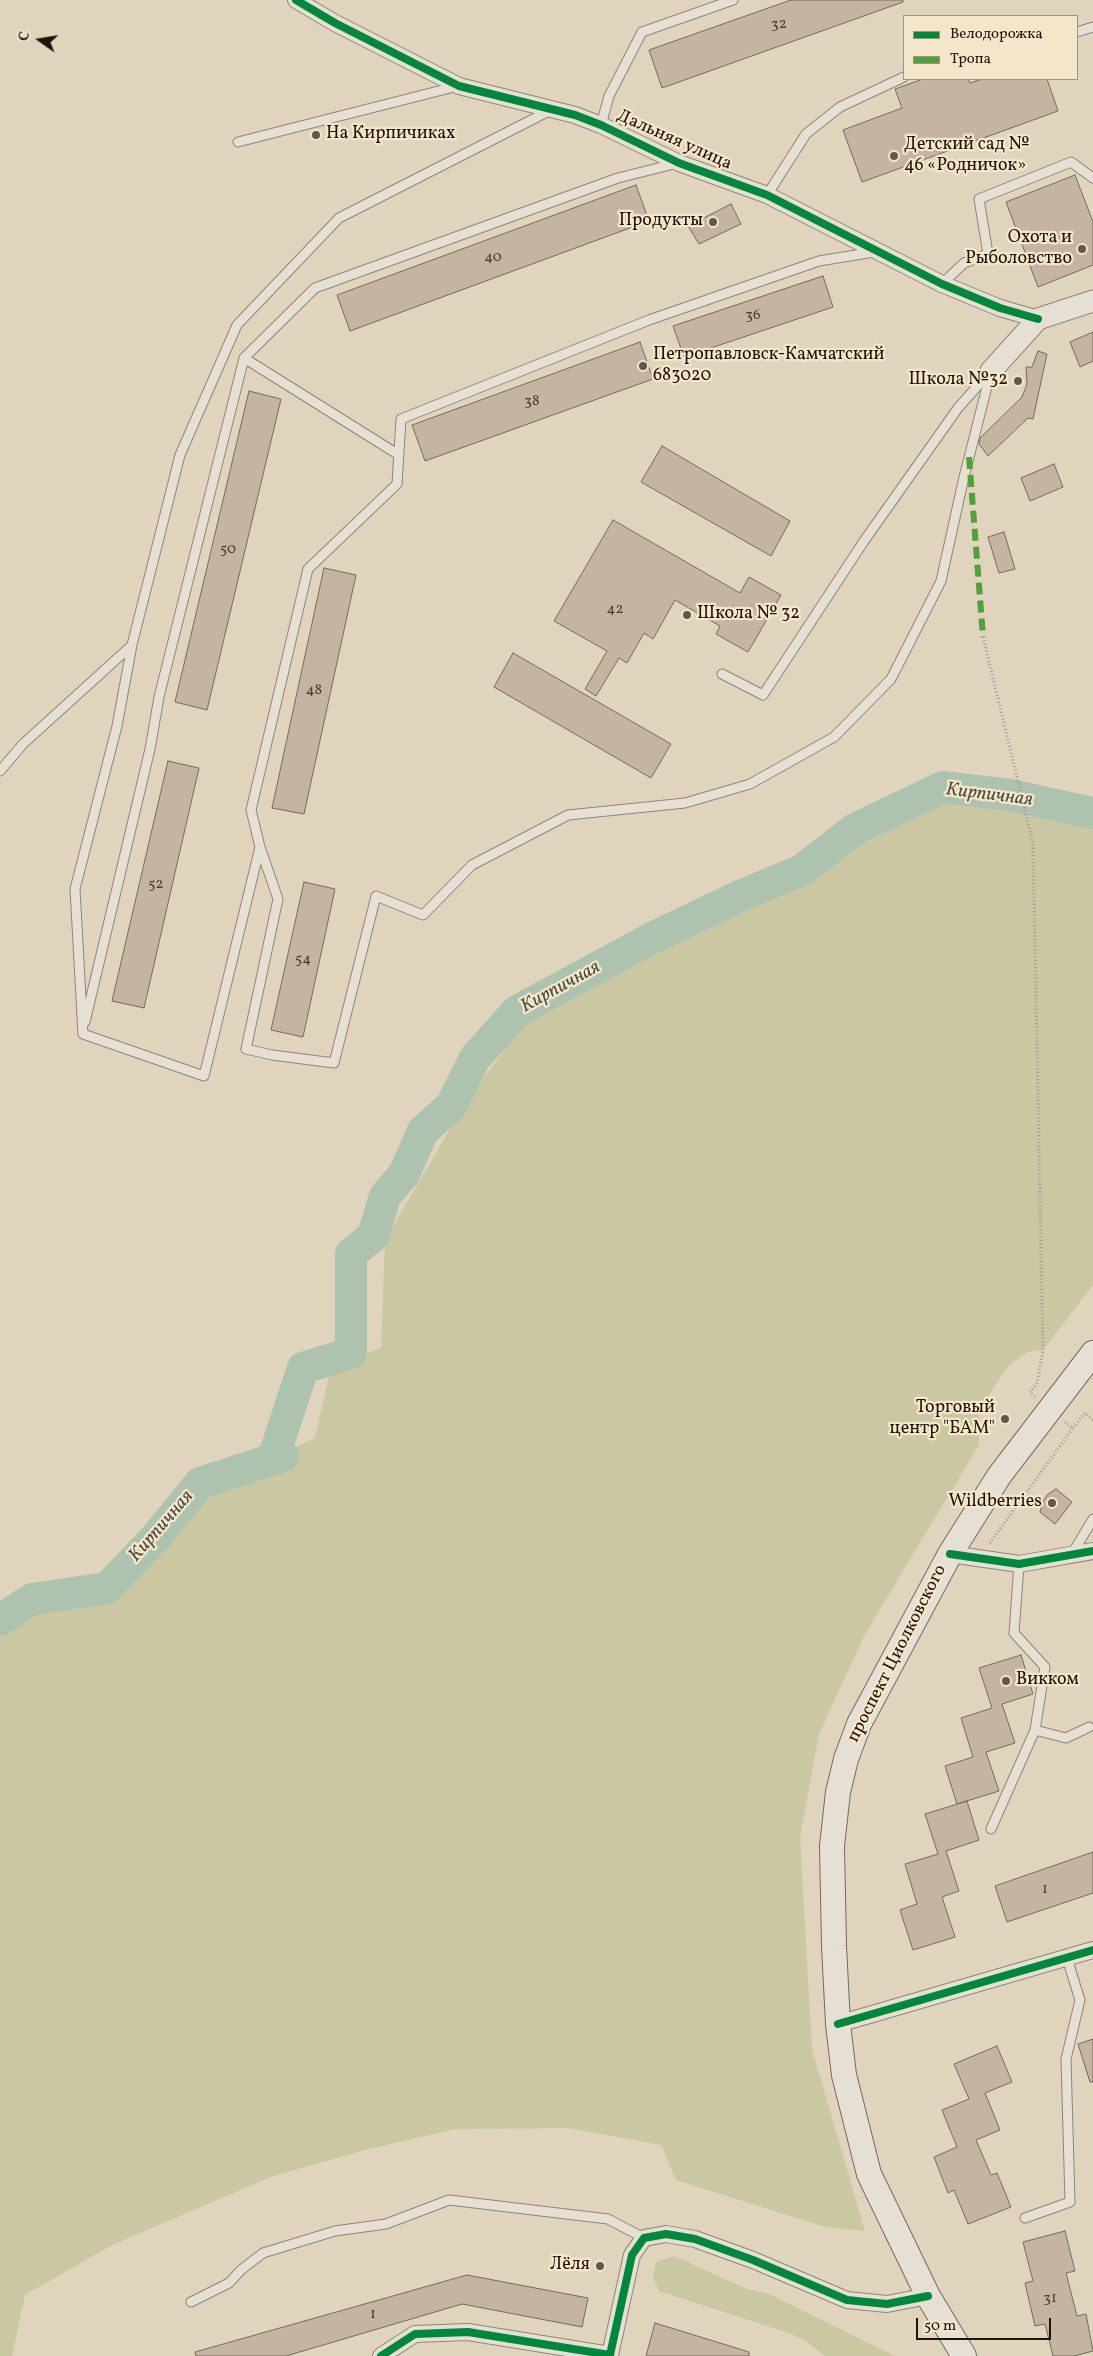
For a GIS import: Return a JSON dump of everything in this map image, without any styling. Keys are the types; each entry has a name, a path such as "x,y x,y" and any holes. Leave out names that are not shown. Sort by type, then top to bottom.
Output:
{"main road":[{"name":"проспект Циолковского","path":"964,2356 928,2296 869,2174 844,2075 838,2024 832,1846 838,1792 846,1759 859,1724 950,1554 999,1476 1093,1354"}],"street":[{"name":"Дальняя улица","path":"296,0 336,23 459,86 554,109 601,125 679,163 766,195 942,284 1000,308 1038,320"},
{"path":"991,371 1038,320 1093,301"},
{"name":"проспект Циолковского","path":"950,1554 1019,1564 1093,1551"},
{"path":"838,2024 1093,1950"},
{"path":"381,2356 415,2334 468,2332 611,2356 632,2256 644,2238 666,2234 695,2239 753,2260 847,2300 887,2304 928,2296"}],"lane":[{"path":"601,125 609,96 642,32 733,0"},
{"path":"1078,32 1093,27"},
{"path":"766,195 806,134 840,107 903,77"},
{"path":"238,142 459,86"},
{"path":"83,1034 75,889 117,726 132,645 180,455 237,325 339,218 554,109"},
{"path":"942,284 964,263 988,254 979,199 1070,162 1093,178"},
{"path":"83,1034 150,749 159,697 244,358 315,288 618,178 679,163"},
{"path":"878,251 819,261 649,320 401,419 397,484 308,569 251,810 260,847 278,899 246,1049 272,1055 334,1063 376,896 423,915 472,865 568,815 686,802 750,784 834,737 892,679 941,581 964,477 991,371"},
{"path":"244,358 399,455"},
{"path":"722,674 763,695 875,525 958,408 991,371"},
{"path":"0,771 24,744 132,645"},
{"path":"83,1034 204,1076 260,847"},
{"path":"1072,1554 1093,1519"},
{"path":"991,1829 1035,1730 1045,1667 1014,1633 1019,1564"},
{"path":"1035,1730 1066,1738 1088,1727"},
{"path":"1025,2218 1070,2202 1066,2059 1080,2000 1066,1958"},
{"path":"191,2302 229,2283 241,2270 263,2253 335,2231 386,2224 449,2200 608,2219 644,2238"}],"path":[{"path":"983,637 1033,843 1044,1350"},
{"path":"980,1558 1072,1428"}],"green space":[{"path":"1022,792 1093,809 1093,1285 1043,1350 1027,1352 1006,1368 979,1411 979,1445 865,1634 819,1734 800,1837 812,2049 865,2231 825,2227 676,2180 661,2145 568,2128 455,2129 369,2149 273,2176 112,2245 25,2295 12,2356 0,2356 0,1612 11,1612 66,1587 123,1586 165,1534 208,1489 315,1438 331,1367 381,1348 385,1240 465,1103 524,1023 597,975 941,803"},
{"path":"674,2256 747,2289 769,2294 895,2356 825,2356 807,2342 789,2333 659,2291 653,2277 656,2262"}],"building":[{"path":"791,0 903,0 903,2 662,88 649,50"},
{"name":"Детский сад № 46 «Родничок»","path":"920,80 968,80 970,83 979,80 1047,80 1058,111 862,182 843,130 902,108 895,89"},
{"path":"1075,175 1093,222 1093,265 1038,287 1006,202"},
{"path":"636,185 649,221 350,331 337,295"},
{"path":"731,204 741,224 699,244 688,226"},
{"path":"823,276 833,307 684,357 673,326"},
{"path":"1093,332 1093,361 1080,367 1070,342"},
{"path":"640,342 653,379 425,461 412,425"},
{"path":"1038,351 1047,354 1033,419 1028,418 988,456 979,444 980,438 1022,397 1027,384 1026,367 1032,367"},
{"path":"249,391 281,399 207,710 175,702"},
{"path":"662,446 790,521 771,556 641,482"},
{"path":"1054,464 1063,487 1030,501 1021,478"},
{"path":"613,520 740,593 749,577 781,595 748,652 716,634 720,626 675,600 653,639 644,633 627,663 619,658 596,696 585,689 607,651 554,621"},
{"path":"1004,532 1015,569 999,573 988,537"},
{"path":"324,568 356,575 304,814 272,808"},
{"path":"513,653 671,744 651,778 494,687"},
{"path":"168,761 199,768 144,1008 112,1001"},
{"path":"304,882 335,889 303,1037 271,1030"},
{"path":"1056,1489 1072,1502 1055,1524 1040,1512 1043,1501 1048,1494"},
{"path":"1021,1655 1033,1694 1002,1704 1015,1743 986,1752 999,1791 957,1804 945,1766 973,1757 961,1718 992,1708 979,1668"},
{"path":"967,1801 979,1840 946,1851 959,1891 942,1897 955,1937 913,1950 900,1910 917,1904 905,1864 938,1854 925,1814"},
{"path":"1093,1852 1093,1893 1007,1922 995,1886"},
{"path":"1093,2039 1093,2082 1090,2082 1078,2044"},
{"path":"997,2046 1012,2082 985,2093 1000,2130 976,2140 991,2175 997,2173 1011,2207 968,2224 954,2190 948,2193 934,2157 957,2147 942,2110 969,2099 954,2064"},
{"path":"1065,2231 1075,2271 1066,2273 1077,2316 1086,2314 1093,2351 1074,2356 1053,2356 1045,2324 1035,2326 1025,2283 1033,2281 1023,2242"},
{"path":"467,2275 588,2298 582,2327 462,2304 286,2356 196,2356 195,2352"},
{"path":"655,2323 749,2352 749,2356 646,2356"}],"waterway":[{"name":"Кирпичная","path":"0,1620 32,1599 107,1588 156,1537 200,1483 283,1456 273,1459 303,1368 351,1353 351,1254 373,1236 385,1196 404,1174 423,1131 451,1106 475,1058 517,1011 650,939 742,895 802,870 855,829 943,787 1010,795 1093,813"}],"marked path":[{"path":"969,457 983,637"}],"cycle path":[{"path":"296,0 335,23 459,86 575,115 601,125 679,163 767,195 942,284 1000,308 1038,319"},
{"path":"950,1554 1019,1564 1093,1551"},
{"path":"838,2024 1093,1950"},
{"path":"381,2356 415,2334 468,2332 610,2355 632,2255 644,2238 666,2234 695,2239 753,2260 847,2300 887,2304 928,2296"}],"place":[{"name":"На Кирпичиках","path":"316,135"},
{"name":"Детский сад № 46 «Родничок»","path":"894,156"},
{"name":"Продукты","path":"713,222"},
{"name":"Охота и Рыболовство","path":"1082,249"},
{"name":"Петропавловск-Камчатский 683020","path":"643,366"},
{"name":"Школа №32","path":"1018,381"},
{"name":"Школа № 32","path":"687,615"},
{"name":"Торговый центр \"БАМ\"","path":"1005,1419"},
{"name":"Wildberries","path":"1052,1503"},
{"name":"Викком","path":"1006,1681"},
{"name":"Лёля","path":"600,2266"}]}
